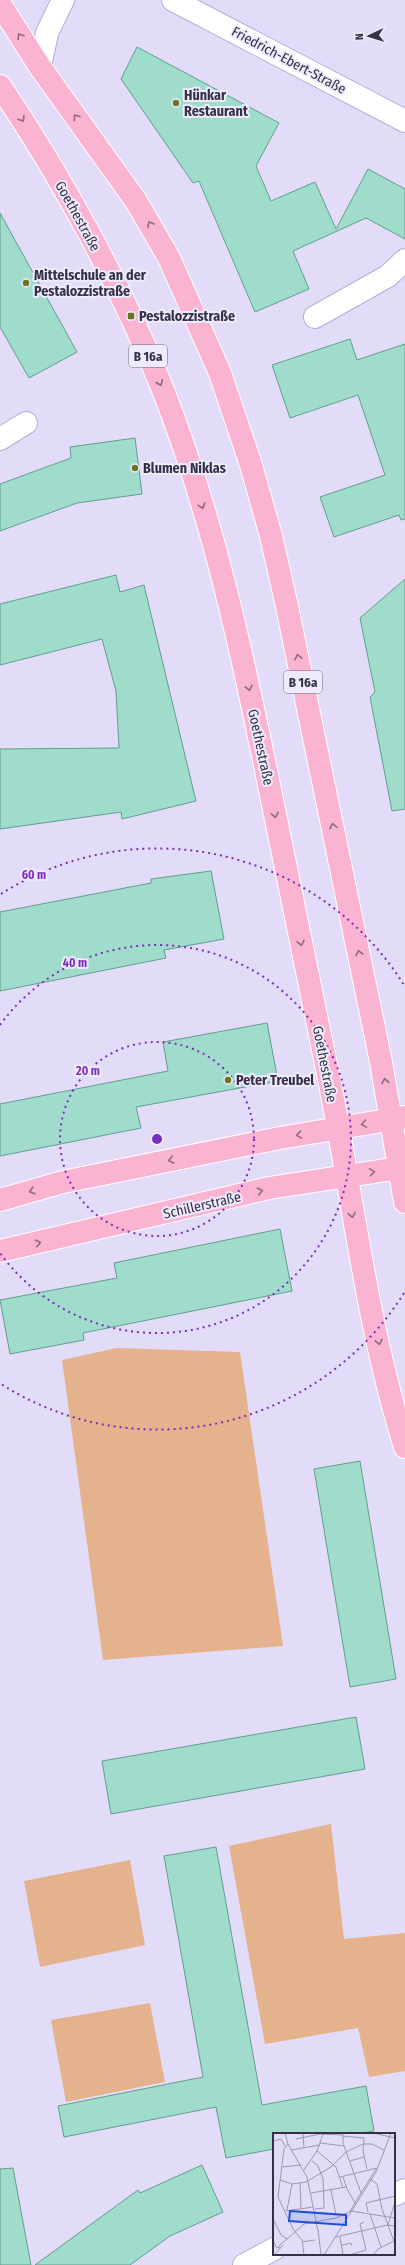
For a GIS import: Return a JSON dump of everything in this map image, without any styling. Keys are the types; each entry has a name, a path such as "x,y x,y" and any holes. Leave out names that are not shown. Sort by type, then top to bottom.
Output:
{"main road":[{"name":"B 16a","path":"0,4 40,67 136,201 169,258 223,380 255,479 286,602 381,1062 398,1118 402,1168"},
{"name":"Goethestraße","path":"0,86 21,117 73,206 131,316 163,391 192,471 218,558 241,650 329,1076 345,1176 392,1405 405,1447"},
{"path":"0,1200 63,1182 280,1138 398,1118"},
{"path":"402,1168 405,1202"},
{"name":"Schillerstraße","path":"0,1251 269,1188 402,1168"}],"street":[{"path":"40,67 47,33 63,0"},
{"name":"Friedrich-Ebert-Straße","path":"173,0 405,121"},
{"path":"314,317 388,276 405,260"},
{"path":"0,439 26,423"},
{"path":"395,2195 405,2190"},
{"path":"244,2265 273,2250"}],"shaded area":[{"path":"117,1348 240,1352 283,1646 103,1660 62,1360"},
{"path":"331,1824 344,1939 405,1933 405,2071 369,2077 358,2028 265,2044 229,1846"},
{"path":"130,1860 145,1945 40,1967 24,1881"},
{"path":"150,2003 165,2082 66,2102 51,2020"}],"building":[{"path":"137,47 279,123 256,166 271,201 315,182 336,229 368,169 405,189 405,239 366,218 293,251 309,289 255,312 199,181 193,183 121,79"},
{"path":"0,213 77,352 29,378 0,327"},
{"path":"350,339 357,360 405,344 405,519 401,520 399,515 334,537 320,497 385,475 358,395 290,418 272,365"},
{"path":"135,438 142,494 77,503 0,531 0,484 71,458 70,447"},
{"path":"116,575 120,592 144,585 196,801 122,819 121,812 0,829 0,749 119,748 116,691 102,639 0,665 0,604"},
{"path":"405,579 405,809 392,811 370,697 375,692 360,618"},
{"path":"211,871 224,939 164,950 166,958 0,991 0,912 151,883 151,879"},
{"path":"267,1023 278,1081 136,1107 141,1128 0,1156 0,1104 168,1071 163,1042"},
{"path":"280,1229 292,1291 83,1333 84,1340 10,1354 0,1300 117,1278 114,1263"},
{"path":"360,1461 396,1679 350,1687 314,1469"},
{"path":"356,1717 365,1769 111,1814 102,1761"},
{"path":"216,1847 262,2105 366,2086 374,2131 361,2133 273,2133 273,2149 226,2158 216,2107 64,2137 58,2106 203,2077 164,1856"},
{"path":"202,2165 223,2212 170,2236 130,2265 35,2265 138,2190 140,2193"},
{"path":"13,2168 31,2265 0,2265 0,2169"}],"place":[{"name":"Hünkar Restaurant","path":"176,103"},
{"name":"Mittelschule an der Pestalozzistraße","path":"26,283"},
{"name":"Pestalozzistraße","path":"131,316"},
{"name":"Blumen Niklas","path":"135,468"},
{"name":"Peter Treubel","path":"228,1080"}]}
